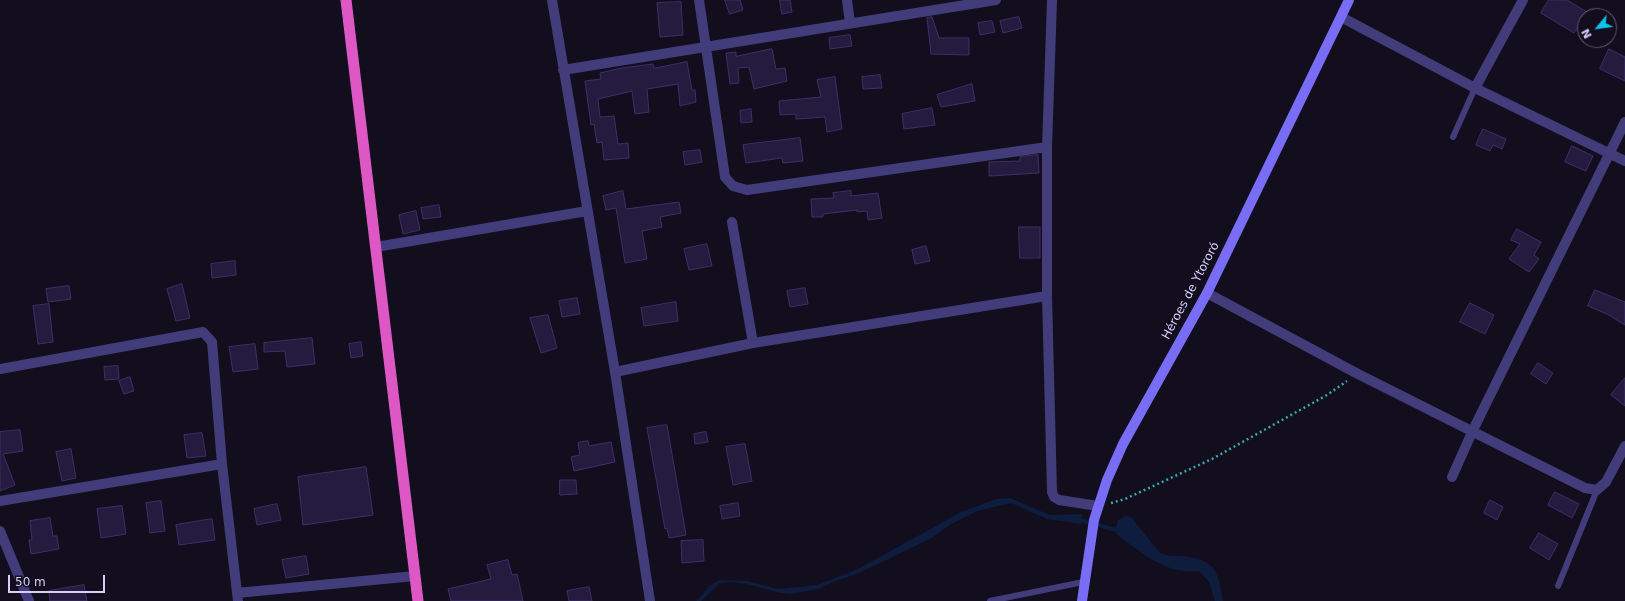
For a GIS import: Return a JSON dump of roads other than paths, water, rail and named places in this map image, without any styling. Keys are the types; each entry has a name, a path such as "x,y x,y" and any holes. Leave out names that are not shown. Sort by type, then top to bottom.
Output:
{"highway":[{"path":"346,0 418,601"}],"main road":[{"name":"Héroes de Ytororó","path":"1082,601 1083,582 1094,520 1122,444 1207,293 1349,0"}],"street":[{"path":"552,0 615,372 650,601"},
{"path":"699,0 725,177 733,186 747,190 1047,147"},
{"path":"847,0 850,23"},
{"path":"563,70 996,0"},
{"path":"1052,0 1047,147 1047,296 1052,492 1054,497 1059,500 1098,506"},
{"path":"1475,88 1523,0"},
{"path":"1341,17 1475,88 1625,161"},
{"path":"1452,477 1473,430 1608,153 1625,122"},
{"path":"376,247 587,211"},
{"path":"732,222 753,343"},
{"path":"1207,293 1358,374 1473,430 1585,488 1597,490 1606,482 1625,446"},
{"path":"615,372 753,343 1047,296"},
{"path":"0,368 203,332 212,342 222,464 237,597 415,576"},
{"path":"0,501 222,464"},
{"path":"0,531 29,601"}],"lane":[{"path":"1453,138 1475,88"},
{"path":"1558,586 1597,490"},
{"path":"990,601 1083,582"}],"water":[{"path":"1010,498 1050,515 1082,514 1081,524 1047,519 1011,503 977,511 948,526 930,539 859,573 818,589 791,594 780,593 747,584 731,582 720,583 701,601 696,601 711,585 720,580 748,581 778,589 817,585 858,569 961,512 996,499"},
{"path":"1126,516 1131,517 1160,553 1192,558 1208,563 1213,568 1219,581 1223,601 1215,601 1209,582 1199,571 1176,570 1166,567 1148,557 1120,537 1115,532 1118,520"}],"waterway":[{"path":"1076,519 1120,531"}]}
